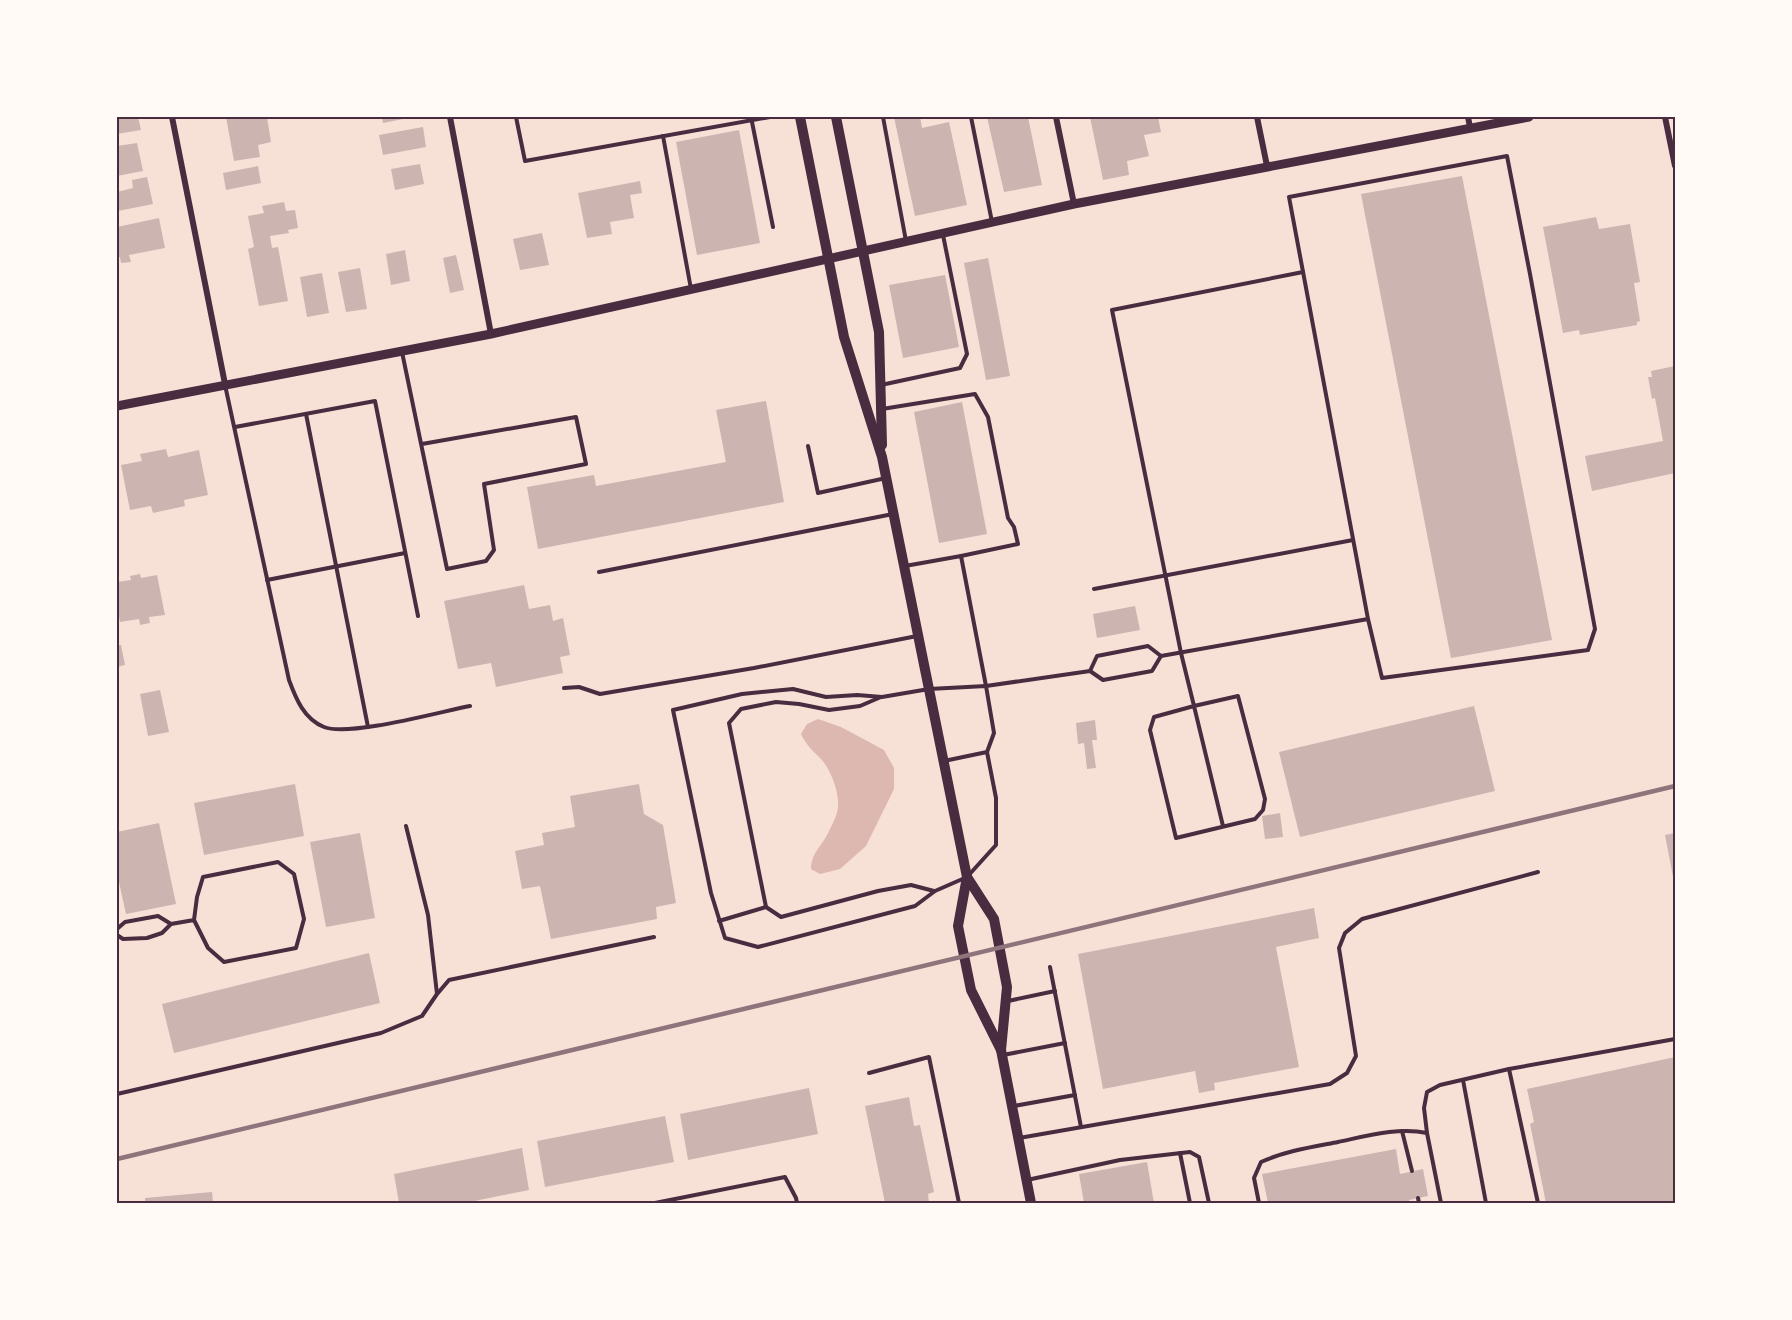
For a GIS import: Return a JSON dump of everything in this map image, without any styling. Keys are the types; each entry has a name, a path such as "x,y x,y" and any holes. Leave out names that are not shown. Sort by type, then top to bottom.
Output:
{"main road":[{"path":"800,117 844,337 882,457 967,877 994,919 1007,987 1002,1053 1030,1203"},
{"path":"836,117 879,332 882,457"},
{"path":"967,877 958,926 971,990 1002,1053"}],"street":[{"path":"172,117 225,384"},
{"path":"450,117 491,334"},
{"path":"1056,117 1074,204"},
{"path":"1257,117 1267,166"},
{"path":"117,406 491,334 1074,204 1267,166 1469,122 1529,117"},
{"path":"1665,117 1675,166"}],"lane":[{"path":"516,117 525,161 770,117"},
{"path":"883,117 906,241"},
{"path":"971,117 992,222"},
{"path":"751,119 772,227"},
{"path":"663,136 692,290"},
{"path":"1507,156 1594,629 1588,650 1382,678 1353,540 1289,197 1507,156"},
{"path":"881,385 960,368 967,354 942,233"},
{"path":"1223,826 1181,653 1112,310 1303,272"},
{"path":"401,351 447,569 486,561 494,550 484,484 586,464 576,417 422,444"},
{"path":"225,384 289,680 302,709 318,724 332,729 350,730 470,706"},
{"path":"881,409 975,394 988,417 1008,518 1014,527 1018,544 904,566"},
{"path":"235,427 375,401 418,616"},
{"path":"306,414 368,727"},
{"path":"808,446 818,493 886,478"},
{"path":"599,572 894,513"},
{"path":"1094,589 1353,540"},
{"path":"267,580 405,554"},
{"path":"882,697 857,695 826,697 793,689 742,694 673,710 711,893 725,938 758,947 915,906 935,891 967,877 996,845 996,798 987,752 994,733 961,556"},
{"path":"1090,671 1097,656 1148,646 1161,656 1368,619"},
{"path":"564,688 579,687 600,694 621,691 918,636"},
{"path":"935,891 911,885 878,891 781,917 765,907 729,723 741,708 776,702 799,704 829,711 860,706 882,697 929,689 986,686 1090,671 1103,680 1152,671 1161,656"},
{"path":"1238,696 1264,799 1263,810 1256,819 1176,838 1150,730 1154,717 1194,706 1238,696"},
{"path":"943,762 987,752"},
{"path":"406,826 428,915 437,994"},
{"path":"278,862 294,874 304,919 296,948 224,962 208,948 194,920 203,877 278,862"},
{"path":"1018,1138 1330,1084 1347,1073 1356,1056 1340,948 1345,933 1362,919 1538,872"},
{"path":"719,921 765,907"},
{"path":"117,929 125,922 158,916 171,924"},
{"path":"117,936 123,939 147,938 162,933 171,924 194,920"},
{"path":"117,1094 381,1033 422,1016 449,980 654,937"},
{"path":"1050,967 1081,1127"},
{"path":"1006,1002 1054,991"},
{"path":"1441,1203 1427,1133 1424,1108 1427,1092 1440,1085 1509,1070 1675,1039"},
{"path":"1002,1053 1065,1043"},
{"path":"869,1073 929,1057 959,1203"},
{"path":"1509,1070 1538,1203"},
{"path":"1463,1080 1486,1203"},
{"path":"1012,1106 1075,1095"},
{"path":"1259,1203 1254,1178 1261,1162 1279,1154 1402,1131 1414,1130 1427,1133"},
{"path":"1402,1131 1412,1172"},
{"path":"1026,1180 1120,1160 1190,1152 1199,1157 1209,1203"},
{"path":"1180,1153 1190,1203"},
{"path":"655,1203 785,1177 797,1203"}],"shaded area":[{"path":"818,719 841,727 884,750 894,768 894,789 866,846 840,869 820,874 811,869 811,863 834,822 838,797 824,763 801,734 807,724"}],"building":[{"path":"117,117 138,117 141,130 117,134"},
{"path":"226,117 267,117 271,142 258,145 260,157 234,161"},
{"path":"382,117 408,117 408,118 383,123"},
{"path":"894,117 920,117 922,128 949,122 967,205 915,216"},
{"path":"987,117 1028,117 1042,185 1004,192"},
{"path":"1090,117 1158,117 1161,132 1144,135 1149,156 1127,161 1129,175 1103,180"},
{"path":"423,127 426,147 383,155 379,135"},
{"path":"739,130 760,243 697,255 676,142"},
{"path":"137,143 143,171 117,176 117,146"},
{"path":"420,164 424,184 395,190 391,169"},
{"path":"258,166 261,183 226,190 223,173"},
{"path":"1462,176 1552,640 1451,658 1361,194"},
{"path":"147,177 153,204 118,211 117,192 133,188 132,180"},
{"path":"640,181 642,193 630,195 634,218 610,222 612,234 587,238 578,193"},
{"path":"284,202 286,211 295,210 298,228 288,230 289,233 270,236 272,248 278,247 288,301 259,306 248,249 254,247 248,216 264,213 262,206"},
{"path":"1596,217 1599,229 1630,224 1640,282 1634,283 1640,321 1637,325 1580,335 1579,330 1563,333 1543,227"},
{"path":"159,218 165,248 129,255 131,262 121,263 120,257 117,258 117,227"},
{"path":"542,233 549,265 520,270 513,239"},
{"path":"405,250 410,281 391,285 386,254"},
{"path":"456,255 464,290 450,293 443,258"},
{"path":"988,258 1010,376 986,380 964,263"},
{"path":"360,268 367,309 346,312 338,272"},
{"path":"322,273 329,313 307,317 300,277"},
{"path":"945,275 959,347 903,358 889,285"},
{"path":"1675,366 1675,473 1592,491 1585,456 1663,441 1655,398 1652,399 1648,377 1652,377 1651,371"},
{"path":"766,401 784,502 538,549 527,487 594,475 596,486 726,462 716,410"},
{"path":"962,402 987,534 939,543 914,412"},
{"path":"166,449 168,457 199,450 208,495 184,500 185,506 153,513 151,506 130,510 121,465 142,461 140,454"},
{"path":"140,574 141,578 157,575 165,615 149,617 150,623 140,625 139,619 120,622 117,582 131,580 130,576"},
{"path":"524,585 529,609 550,605 553,621 563,618 570,655 560,657 563,673 496,687 491,663 458,669 444,601"},
{"path":"1135,606 1140,630 1097,638 1093,614"},
{"path":"117,645 121,645 125,665 117,667"},
{"path":"160,690 169,732 148,736 140,694"},
{"path":"1474,706 1495,791 1300,837 1279,752"},
{"path":"1095,720 1097,740 1092,740 1096,768 1087,769 1084,743 1078,744 1076,723"},
{"path":"295,784 304,836 204,855 194,803"},
{"path":"639,784 644,814 663,825 676,903 656,907 657,919 551,939 540,886 522,889 515,851 544,845 542,833 575,827 570,796"},
{"path":"1280,813 1283,837 1265,839 1262,816"},
{"path":"159,823 176,904 126,914 117,873 117,832"},
{"path":"360,833 375,918 326,927 310,842"},
{"path":"1675,833 1675,882 1674,882 1665,835"},
{"path":"1314,908 1319,938 1276,947 1299,1067 1214,1083 1215,1090 1199,1093 1195,1071 1103,1089 1078,954"},
{"path":"369,953 380,1003 174,1053 162,1004"},
{"path":"1675,1057 1675,1203 1546,1203 1530,1124 1534,1122 1527,1089"},
{"path":"809,1088 818,1134 688,1160 680,1114"},
{"path":"909,1097 914,1126 920,1125 934,1192 928,1194 929,1203 885,1203 865,1106"},
{"path":"665,1116 674,1162 545,1187 537,1141"},
{"path":"522,1148 529,1190 465,1203 399,1203 394,1174"},
{"path":"1396,1149 1400,1174 1423,1169 1428,1196 1409,1200 1409,1203 1268,1203 1262,1174"},
{"path":"1147,1162 1154,1203 1084,1203 1079,1174"},
{"path":"212,1192 213,1203 145,1203 145,1198"}],"railway":[{"path":"117,1159 1675,786"}]}
